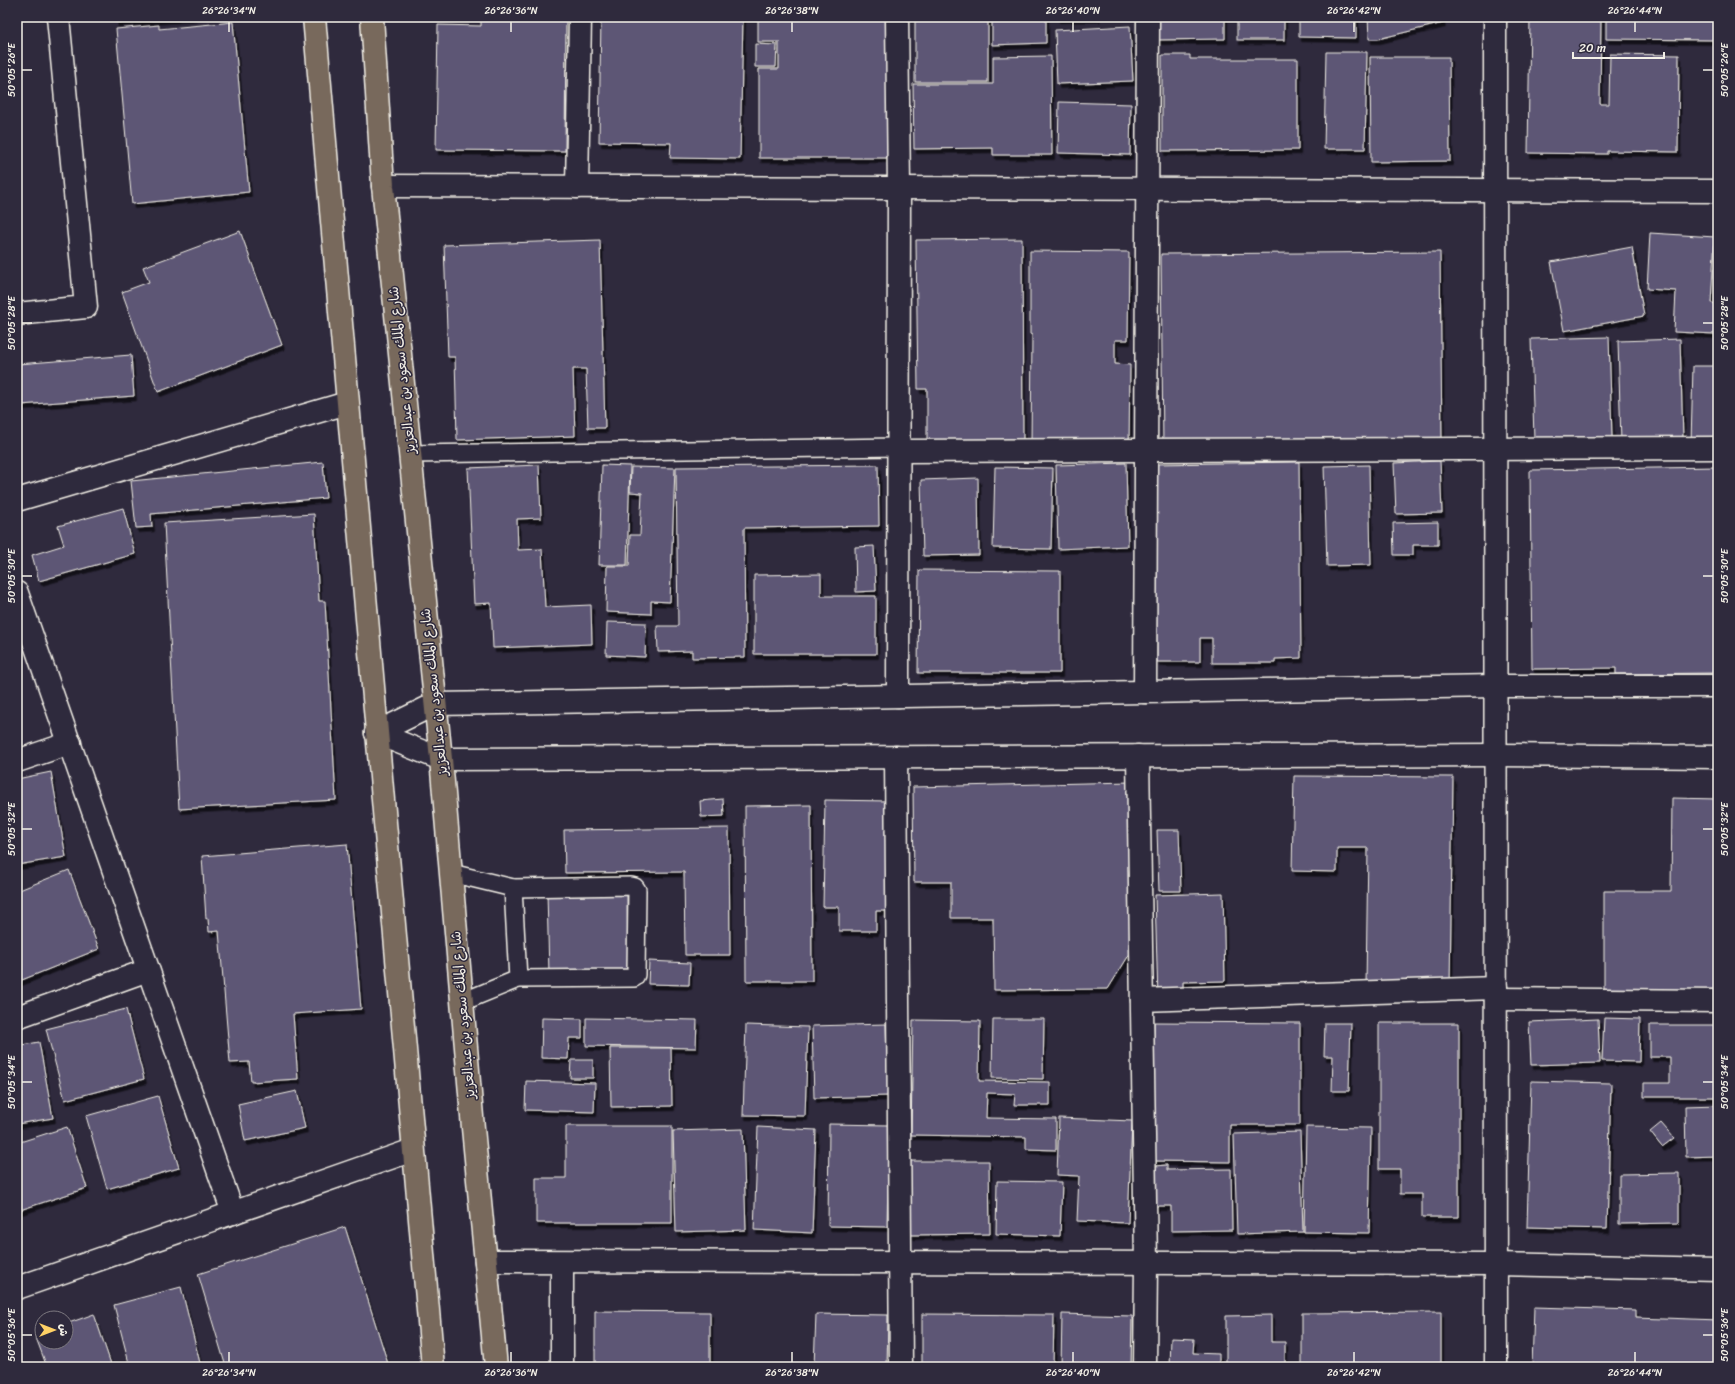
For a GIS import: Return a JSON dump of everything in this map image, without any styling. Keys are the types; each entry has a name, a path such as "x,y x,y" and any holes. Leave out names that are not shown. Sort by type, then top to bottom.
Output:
{"main road":[{"path":"314,17 432,1367"},
{"name":"شارع الملك سعود بن عبدالعزيز","path":"372,17 383,186 441,759 496,1367"}],"street":[{"path":"17,314 86,307 58,17"},
{"path":"577,187 580,17"},
{"path":"897,17 899,188 898,696"},
{"path":"1145,692 1148,17"},
{"path":"1495,17 1496,1367"},
{"path":"383,186 1718,191"},
{"path":"17,500 347,403"},
{"path":"899,449 1718,448"},
{"path":"17,593 233,1213"},
{"path":"376,733 435,704 1496,686 1718,686"},
{"path":"376,733 441,759 1496,755 1718,757"},
{"path":"17,761 70,743"},
{"path":"1138,756 1146,1264 1145,1367"},
{"path":"896,757 900,1367"},
{"path":"17,1017 148,970"},
{"path":"1142,1000 1496,993 1718,1002"},
{"path":"17,1288 413,1150"},
{"path":"486,1261 1496,1264 1718,1269"},
{"path":"562,1262 562,1367"}],"lane":[{"path":"410,454 899,449"},
{"path":"451,873 513,888 631,886 635,887 637,890 636,975 634,978 518,979 462,1002"},
{"path":"513,888 518,979"}],"building":[{"path":"115,17 194,17 116,22"},
{"path":"481,17 566,17 565,151 436,150 438,25 481,26"},
{"path":"601,17 743,17 740,159 670,158 671,143 599,142"},
{"path":"758,17 890,17 890,158 759,158 759,69 779,69 779,42 758,42"},
{"path":"915,17 988,17 988,82 915,82"},
{"path":"992,17 1046,17 1046,43 992,45"},
{"path":"1057,17 1098,17 1057,18"},
{"path":"1156,17 1225,17 1225,39 1156,40"},
{"path":"1237,17 1284,17 1284,40 1237,40"},
{"path":"1299,17 1356,17 1356,38 1299,37"},
{"path":"1368,17 1441,17 1443,23 1378,39 1369,39"},
{"path":"1530,17 1601,17 1600,104 1609,104 1610,54 1679,55 1678,152 1607,151 1607,154 1528,153"},
{"path":"1606,17 1718,17 1718,40 1606,39"},
{"path":"233,22 249,192 132,204 116,29 159,25 159,29"},
{"path":"1130,26 1133,81 1057,84 1055,30"},
{"path":"755,44 777,45 776,67 755,67"},
{"path":"1326,52 1367,52 1365,149 1324,149"},
{"path":"1162,55 1190,55 1190,59 1298,59 1298,150 1162,151"},
{"path":"1051,56 1052,155 993,155 993,148 914,149 913,84 993,84 993,57"},
{"path":"1370,57 1449,57 1450,161 1371,162"},
{"path":"1059,102 1131,104 1130,155 1058,153"},
{"path":"240,231 282,345 158,392 122,292 149,282 143,267"},
{"path":"1650,233 1715,237 1711,303 1717,304 1715,334 1674,332 1676,291 1647,289"},
{"path":"1022,239 1023,446 927,446 927,389 918,389 916,240"},
{"path":"600,240 605,428 588,428 586,369 573,369 575,436 457,440 455,357 448,357 444,245"},
{"path":"1632,247 1644,316 1564,331 1551,262"},
{"path":"1030,251 1129,252 1128,340 1115,340 1115,364 1130,365 1129,446 1031,445 1032,335 1030,334"},
{"path":"1440,252 1442,445 1163,447 1161,254"},
{"path":"1609,337 1612,437 1534,439 1531,339"},
{"path":"1680,339 1683,439 1621,442 1618,341"},
{"path":"131,355 134,396 21,405 18,364"},
{"path":"1693,366 1718,366 1718,445 1691,444"},
{"path":"1440,461 1442,513 1396,514 1394,463"},
{"path":"323,462 326,498 151,514 152,527 136,528 131,481"},
{"path":"1299,462 1301,658 1275,659 1275,663 1212,663 1212,638 1200,638 1200,662 1157,662 1155,464"},
{"path":"1126,463 1128,546 1058,549 1056,465"},
{"path":"539,465 541,518 517,519 518,550 542,549 545,607 591,605 592,644 493,648 491,603 474,604 468,468"},
{"path":"602,465 630,466 627,565 599,565"},
{"path":"878,465 879,526 744,528 745,657 692,658 692,651 658,652 657,626 678,626 676,467"},
{"path":"1369,465 1371,565 1327,566 1324,466"},
{"path":"631,467 675,468 670,602 651,601 651,614 606,612 607,566 629,566 630,535 640,535 642,493 630,492"},
{"path":"995,467 1053,468 1051,549 993,548"},
{"path":"1718,467 1718,673 1616,674 1616,668 1532,669 1530,470"},
{"path":"978,478 979,555 923,556 921,480"},
{"path":"123,508 135,554 39,581 32,555 64,545 58,526"},
{"path":"314,514 319,601 325,601 336,800 179,809 164,523"},
{"path":"1438,522 1438,545 1413,545 1413,555 1394,555 1393,523"},
{"path":"874,546 876,591 856,592 855,547"},
{"path":"919,570 1060,571 1060,673 918,673"},
{"path":"821,574 821,596 876,596 876,654 754,654 754,575"},
{"path":"607,622 646,623 645,657 606,655"},
{"path":"51,772 66,857 17,865 17,779"},
{"path":"1294,776 1453,777 1450,986 1366,985 1368,848 1337,848 1337,872 1292,871"},
{"path":"1131,782 1134,947 1108,989 994,990 993,918 951,918 951,882 914,882 913,787"},
{"path":"1672,798 1718,799 1718,994 1604,994 1604,891 1671,891"},
{"path":"723,799 724,816 701,817 700,801"},
{"path":"825,800 889,801 888,911 876,911 876,931 839,931 839,907 823,907"},
{"path":"811,805 812,981 746,981 745,806"},
{"path":"729,828 730,955 685,955 684,872 565,873 564,830"},
{"path":"1157,830 1179,830 1181,891 1159,891"},
{"path":"347,844 361,1009 293,1014 298,1079 251,1082 249,1062 230,1063 219,931 209,932 208,918 206,919 202,856"},
{"path":"69,870 99,949 17,982 17,891"},
{"path":"627,890 628,973 549,975 547,892"},
{"path":"1223,893 1225,981 1183,982 1183,997 1158,998 1155,895"},
{"path":"649,961 690,963 689,985 648,984"},
{"path":"126,1009 144,1079 65,1100 46,1029"},
{"path":"542,1018 582,1019 582,1038 569,1038 568,1059 541,1058"},
{"path":"586,1018 697,1020 696,1048 586,1046"},
{"path":"1604,1018 1640,1019 1639,1062 1602,1061"},
{"path":"993,1019 1044,1019 1043,1079 992,1078"},
{"path":"1598,1019 1600,1063 1531,1065 1529,1022"},
{"path":"913,1020 980,1021 979,1081 1050,1082 1050,1105 1014,1105 1015,1094 987,1093 986,1118 1056,1119 1056,1150 1026,1149 1026,1137 911,1135"},
{"path":"1154,1022 1300,1023 1300,1125 1230,1125 1230,1162 1153,1161"},
{"path":"1325,1023 1351,1023 1349,1091 1332,1091 1333,1056 1324,1056"},
{"path":"1379,1023 1459,1023 1459,1217 1422,1217 1422,1194 1400,1194 1400,1169 1379,1169"},
{"path":"886,1024 888,1096 814,1098 812,1026"},
{"path":"746,1025 808,1027 805,1116 743,1115"},
{"path":"1650,1025 1718,1025 1718,1097 1644,1097 1644,1083 1670,1083 1670,1057 1650,1057"},
{"path":"39,1042 53,1118 17,1124 17,1046"},
{"path":"610,1048 671,1048 672,1106 611,1107"},
{"path":"571,1060 593,1060 593,1078 570,1078"},
{"path":"526,1081 595,1083 594,1112 525,1110"},
{"path":"1531,1081 1611,1083 1607,1229 1527,1227"},
{"path":"297,1091 305,1128 245,1141 238,1104"},
{"path":"158,1096 179,1168 107,1189 86,1116"},
{"path":"1718,1105 1718,1156 1686,1157 1685,1106"},
{"path":"1059,1118 1132,1121 1128,1223 1077,1221 1079,1176 1057,1175"},
{"path":"1661,1123 1674,1138 1662,1147 1650,1132"},
{"path":"829,1124 889,1125 887,1227 828,1226"},
{"path":"566,1126 672,1126 672,1223 536,1223 536,1178 566,1178"},
{"path":"67,1127 87,1188 17,1211 17,1143"},
{"path":"758,1127 816,1130 812,1233 754,1230"},
{"path":"1306,1127 1371,1128 1369,1233 1304,1232"},
{"path":"743,1129 746,1230 676,1232 673,1131"},
{"path":"1300,1132 1303,1232 1237,1234 1234,1134"},
{"path":"910,1161 989,1161 990,1234 911,1235"},
{"path":"1167,1165 1167,1170 1231,1169 1232,1230 1171,1231 1171,1206 1155,1206 1155,1166"},
{"path":"1679,1173 1679,1223 1619,1224 1619,1174"},
{"path":"997,1181 1062,1182 1060,1236 996,1234"},
{"path":"345,1227 389,1367 226,1367 198,1274"},
{"path":"181,1287 201,1367 130,1367 114,1305"},
{"path":"1534,1307 1636,1310 1636,1317 1718,1320 1718,1367 1532,1367"},
{"path":"595,1311 710,1312 710,1367 595,1367"},
{"path":"1441,1312 1441,1367 1302,1367 1302,1313"},
{"path":"94,1314 112,1367 47,1367 41,1350 74,1350 74,1321"},
{"path":"816,1314 888,1315 887,1367 814,1367"},
{"path":"922,1314 1054,1315 1053,1367 922,1367"},
{"path":"1062,1314 1132,1316 1131,1367 1061,1367"},
{"path":"1271,1315 1271,1342 1285,1342 1285,1367 1226,1367 1226,1316"},
{"path":"1171,1338 1194,1339 1193,1353 1219,1354 1219,1367 1170,1367"},
{"path":"17,1356 21,1367 17,1367"}]}
